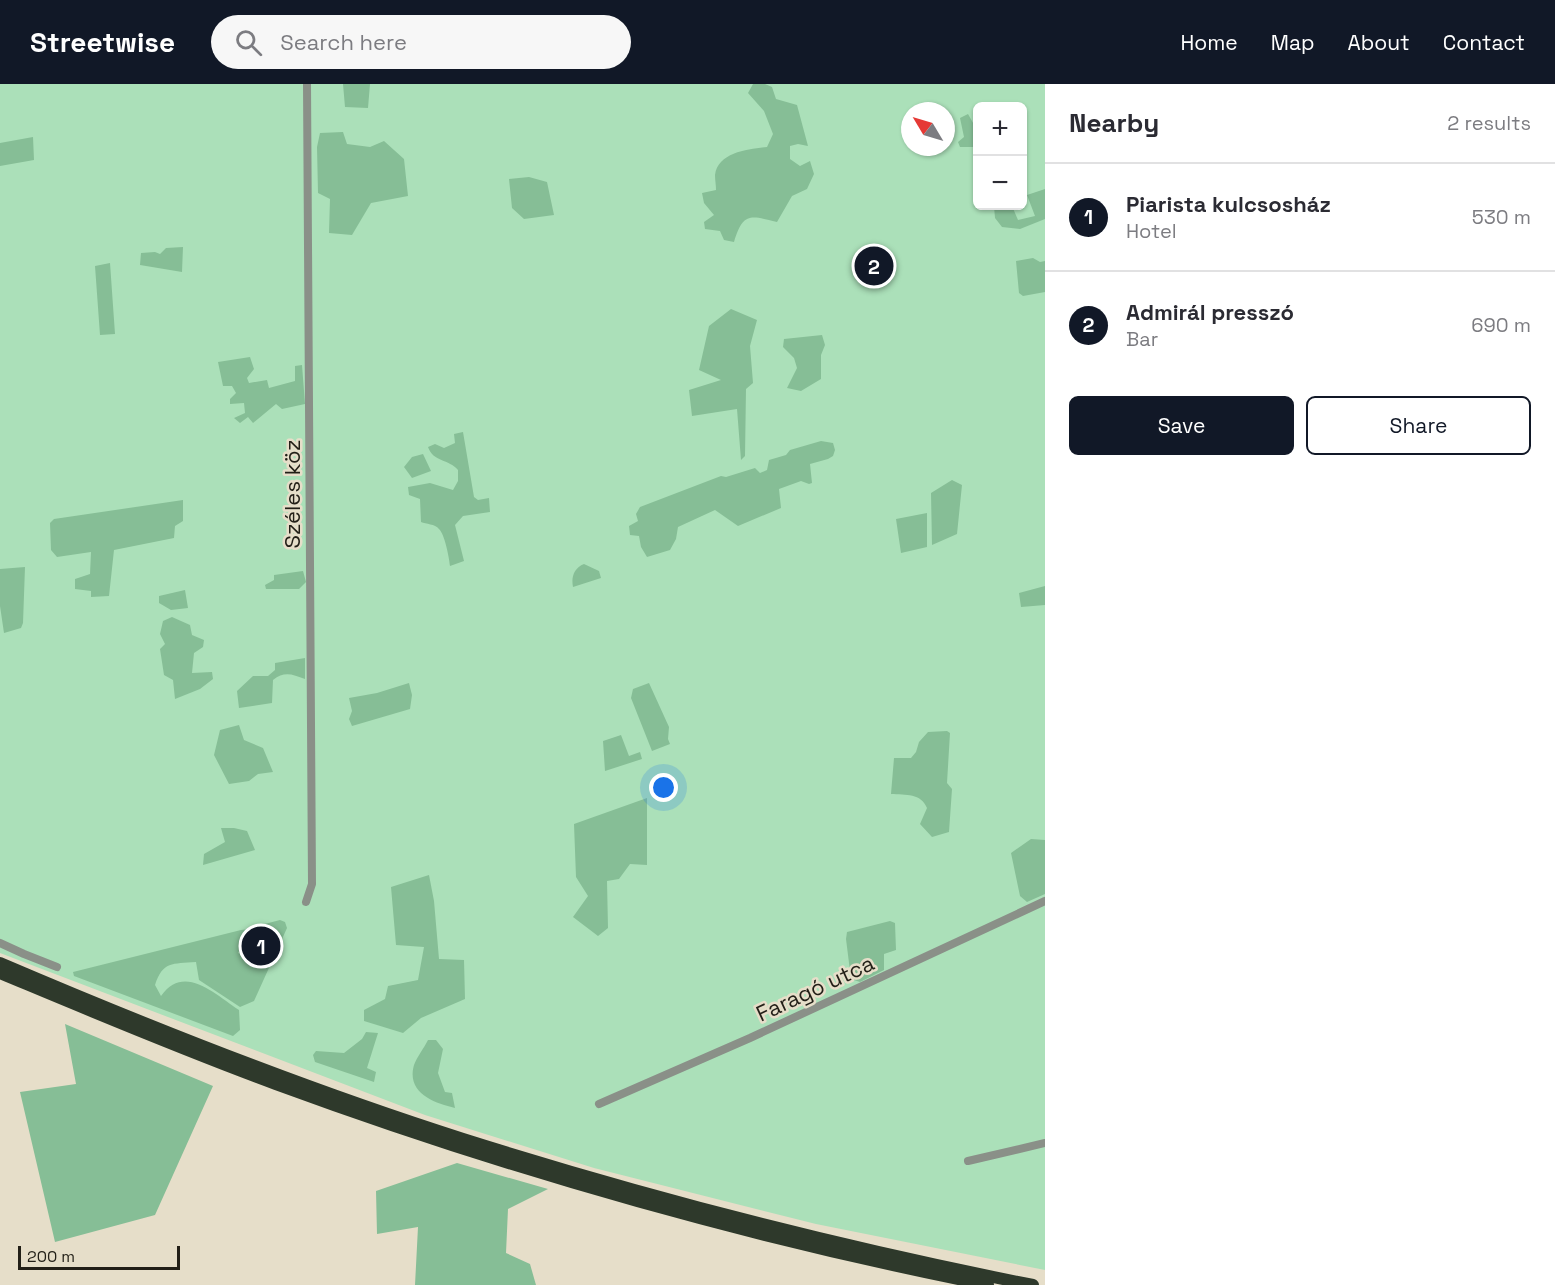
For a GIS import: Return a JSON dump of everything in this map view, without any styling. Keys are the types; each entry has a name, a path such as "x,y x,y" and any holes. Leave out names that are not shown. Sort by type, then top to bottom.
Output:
{"highway":[{"path":"0,963 242,1062 462,1139 698,1208 828,1241 1033,1285"},
{"path":"0,973 104,1017 265,1080 456,1146 695,1217 837,1252 988,1285"}],"street":[{"name":"Széles köz","path":"306,902 312,884 307,84"},
{"name":"Faragó utca","path":"599,1104 750,1038 1045,901"},
{"path":"0,943 57,967"},
{"path":"968,1161 1045,1143"}],"green space":[{"path":"0,84 1045,84 1045,1270 816,1224 594,1168 425,1115 0,953"},
{"path":"343,84 370,84 368,108 345,107"},
{"path":"753,84 765,84 772,87 776,99 797,105 808,146 798,144 790,146 790,159 800,166 810,161 814,174 807,189 792,196 777,222 748,218 741,226 734,242 724,240 720,231 705,229 704,222 714,215 704,203 702,193 716,190 715,175 722,161 735,153 767,147 773,134 764,111 748,93"},
{"path":"968,114 973,123 973,147 960,147 958,142 964,137 960,118"},
{"path":"343,132 347,144 370,147 384,141 404,159 408,196 371,203 352,235 329,233 330,199 318,193 317,147 320,133"},
{"path":"33,137 34,160 0,166 0,143"},
{"path":"529,177 547,182 554,215 524,219 512,208 509,179"},
{"path":"1045,189 1045,219 1020,229 1002,227 995,218 994,210 1014,210 1018,220 1035,216 1027,195"},
{"path":"183,247 182,272 140,265 141,253 160,254 166,248"},
{"path":"1033,258 1040,262 1045,261 1045,292 1023,296 1019,293 1016,261"},
{"path":"110,263 115,334 100,335 95,266"},
{"path":"731,309 757,320 750,346 753,383 746,389 745,456 741,460 737,409 692,416 689,390 721,380 699,370 709,326"},
{"path":"822,335 825,345 821,355 821,379 801,391 787,388 797,368 794,358 783,347 784,339"},
{"path":"250,357 254,369 247,378 249,383 267,380 269,388 295,381 295,366 302,365 305,404 282,409 276,404 253,423 248,417 240,423 234,418 245,413 244,403 230,404 230,399 236,393 232,386 223,386 218,362"},
{"path":"463,432 474,497 478,500 489,498 490,512 463,516 455,525 464,561 450,566 441,532 435,526 421,522 420,499 409,495 408,487 430,483 453,490 458,481 458,470 437,458 428,447 435,444 444,448 455,443 454,434"},
{"path":"821,441 833,443 835,450 833,456 810,464 812,483 801,481 779,489 781,508 738,526 715,510 678,527 676,539 670,550 647,557 641,547 639,536 630,535 629,526 638,521 636,514 640,507 721,476 726,477 755,468 760,473 767,470 769,460 786,455 790,450"},
{"path":"423,454 431,471 412,478 404,467 412,457"},
{"path":"952,480 962,485 957,534 932,545 931,493"},
{"path":"183,500 183,521 175,526 174,538 114,550 109,596 91,597 91,591 75,589 75,579 90,574 91,552 57,557 51,550 50,523 54,519"},
{"path":"927,513 927,547 901,553 896,519"},
{"path":"584,564 599,571 601,578 573,587 574,573"},
{"path":"25,567 23,623 21,628 4,633 0,606 0,569"},
{"path":"303,571 306,582 299,589 266,589 265,585 274,580 274,575"},
{"path":"1045,586 1045,605 1021,607 1019,593"},
{"path":"185,590 188,608 171,610 159,603 159,596"},
{"path":"172,617 190,625 192,635 204,640 203,647 194,653 192,673 212,672 213,679 200,689 175,699 173,680 164,675 160,649 165,644 160,634 163,621"},
{"path":"305,658 305,679 292,675 281,675 273,680 272,703 239,708 237,691 253,676 268,676 275,670 275,663"},
{"path":"409,683 412,695 410,709 352,726 349,719 352,711 349,698 377,693"},
{"path":"649,683 669,727 670,744 652,751 631,698 633,689"},
{"path":"239,725 244,740 263,748 273,772 258,774 249,781 229,784 214,755 220,730"},
{"path":"947,731 950,733 947,783 952,789 949,832 932,837 920,824 927,808 924,803 917,797 891,794 894,758 911,758 919,742 928,732"},
{"path":"621,735 629,756 640,752 642,759 605,771 603,741"},
{"path":"647,798 647,865 630,864 619,879 607,881 608,928 598,936 573,917 588,896 576,877 574,824"},
{"path":"221,828 247,831 255,850 203,865 204,854 225,842"},
{"path":"1031,839 1045,840 1045,894 1027,902 1020,896 1011,853"},
{"path":"429,875 434,901 439,959 464,960 465,999 421,1018 403,1033 364,1021 364,1010 385,999 388,986 418,980 424,947 396,945 391,887"},
{"path":"280,920 285,922 287,928 254,1001 240,1007 199,980 196,962 170,965 158,977 155,985 161,996 170,986 180,982 189,982 210,990 239,1010 240,1030 233,1036 74,976 73,972 250,929 238,953 249,958 253,950 265,955 271,942 254,934 257,926"},
{"path":"890,921 895,923 896,950 884,954 884,970 860,982 851,979 847,932"},
{"path":"65,1024 213,1086 155,1215 55,1242 20,1092 76,1084"},
{"path":"366,1032 378,1033 367,1068 376,1072 374,1082 315,1062 313,1055 316,1051 344,1053 362,1039"},
{"path":"428,1040 436,1040 443,1049 438,1073 445,1092 452,1093 455,1108 431,1100 418,1090 414,1083 414,1065"},
{"path":"457,1163 548,1189 508,1209 506,1253 530,1264 536,1285 415,1285 418,1227 377,1234 376,1191"}],"place":[{"name":"Admirál presszó","path":"874,266"},
{"name":"Piarista kulcsosház","path":"261,946"}]}
